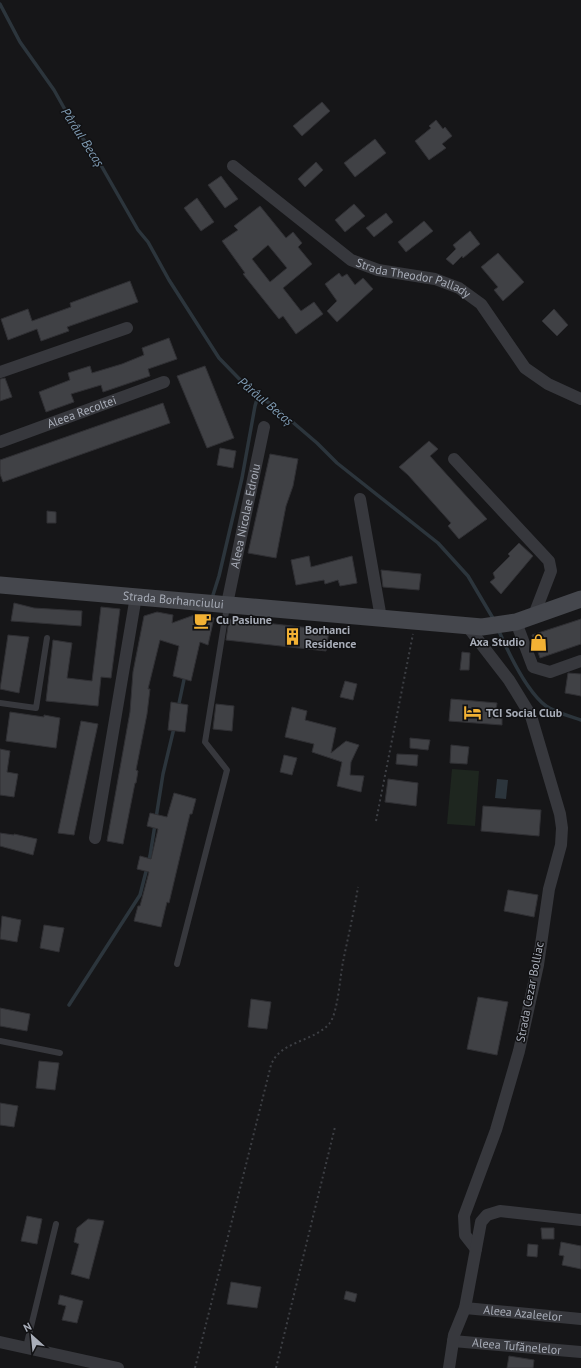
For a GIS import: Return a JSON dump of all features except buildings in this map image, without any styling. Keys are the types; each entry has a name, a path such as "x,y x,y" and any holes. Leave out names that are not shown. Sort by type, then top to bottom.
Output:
{"main road":[{"name":"Strada Borhanciului","path":"0,585 475,627 513,623 581,599"}],"street":[{"name":"Strada Theodor Pallady","path":"233,166 351,260 378,270 435,279 459,288 481,304 525,368 548,384 581,399"},
{"path":"0,372 127,328"},
{"name":"Aleea Recoltei","path":"0,442 164,382"},
{"name":"Aleea Nicolae Edroiu","path":"227,604 264,427"},
{"path":"454,459 549,561 551,571 534,615"},
{"path":"360,498 381,618"},
{"path":"95,838 136,596"},
{"path":"513,623 533,667 550,672 581,661"},
{"name":"Strada Cezar Bolliac","path":"475,627 531,716 560,814 562,828 561,845 544,915 538,965 519,1051 496,1130 464,1216 465,1235 476,1249"},
{"path":"449,1368 453,1341 465,1308 481,1222 487,1215 493,1212 581,1220"},
{"name":"Aleea Azaleelor","path":"465,1308 581,1319"},
{"name":"Aleea Tufănelelor","path":"453,1341 581,1352"},
{"path":"0,1342 118,1368"}],"lane":[{"path":"177,964 227,770 205,742 227,604"},
{"path":"0,703 36,708 47,638"},
{"path":"0,1040 60,1053"},
{"path":"26,1347 56,1224"}],"path":[{"path":"376,821 415,621"},
{"path":"195,1368 271,1065 278,1053 324,1028 332,1020 335,1012 342,963 358,887"},
{"path":"276,1368 335,1128"}],"shaded area":[{"path":"452,769 479,771 475,826 447,824"},
{"path":"497,779 508,780 506,799 495,798"}],"waterway":[{"name":"Pârâul Becaș","path":"0,4 20,42 54,90 77,131 94,153 138,230 148,242 169,280 219,358 250,390 275,407 317,443 337,463 438,543 468,576 494,620"},
{"path":"213,595 219,576 242,478 258,396"},
{"name":"Pârâul Becaș","path":"498,629 518,670 531,691 546,706 554,711 581,720"},
{"path":"178,708 185,675"},
{"path":"69,1005 140,895 150,856 163,774 174,728"}],"place":[{"name":"Cu Pasiune","path":"203,620"},
{"name":"Borhanci Residence","path":"292,637"},
{"name":"Axa Studio","path":"538,642"},
{"name":"TCI Social Club","path":"473,713"}]}
